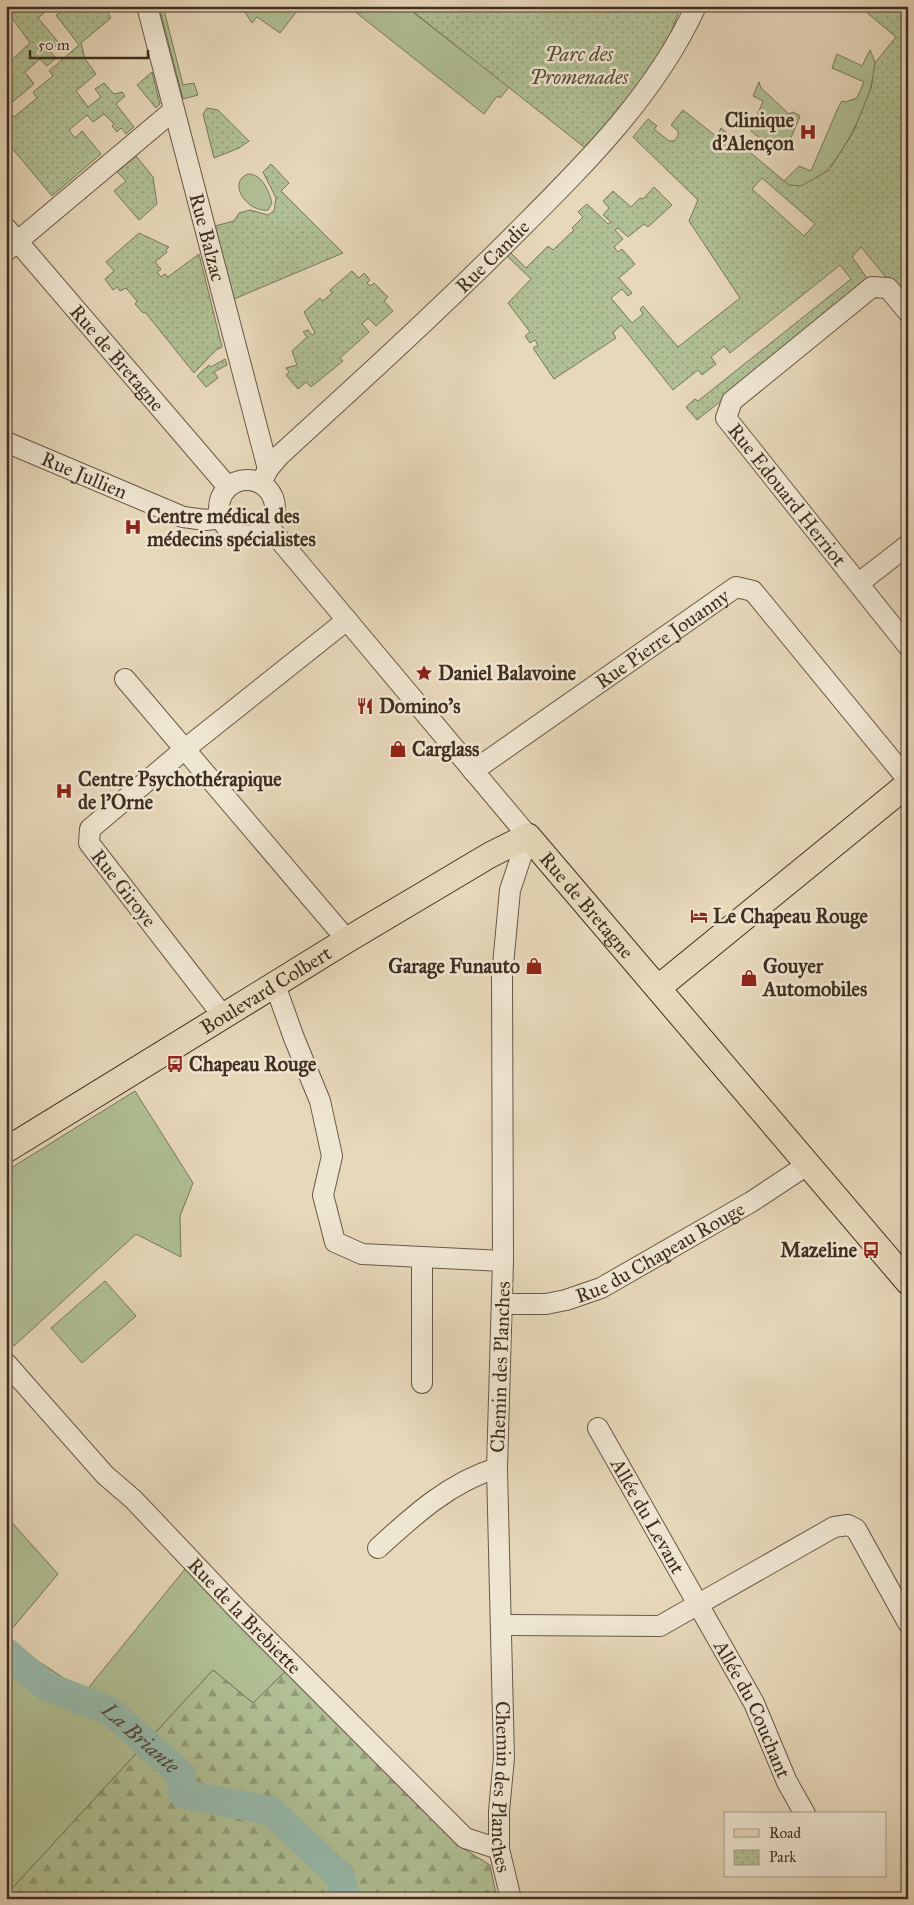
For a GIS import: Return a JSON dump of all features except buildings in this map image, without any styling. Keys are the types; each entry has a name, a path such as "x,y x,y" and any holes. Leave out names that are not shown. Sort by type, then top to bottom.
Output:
{"main road":[{"path":"658,988 908,782"},
{"name":"Boulevard Colbert","path":"6,1150 347,940 490,855 528,836"},
{"name":"Rue de Bretagne","path":"528,836 807,1165 907,1278"}],"street":[{"name":"Rue Balzac","path":"147,6 264,476"},
{"name":"Rue Candie","path":"264,476 280,455 412,335 579,170 618,126 668,62 696,6"},
{"path":"10,240 174,110"},
{"name":"Rue de Bretagne","path":"10,240 228,487"},
{"name":"Rue Edouard Herriot","path":"908,312 888,288 872,286 732,401 726,418 908,646"},
{"name":"Rue Jullien","path":"6,442 183,517 206,520 221,518"},
{"path":"264,476 275,506 274,516 268,526 259,533 242,535 232,531 221,518 219,512 221,498 228,487 242,480 264,476"},
{"name":"Rue de Bretagne","path":"268,526 528,836"},
{"path":"859,583 908,545"},
{"name":"Rue Pierre Jouanny","path":"473,771 736,587 753,591 908,782"},
{"name":"Rue Giroye","path":"223,1016 89,842 90,829 185,749 347,620"},
{"path":"125,680 347,940"},
{"name":"Chemin des Planches","path":"512,1899 499,1849 499,1811 504,1758 497,1468 503,1261 502,976 510,890 528,836"},
{"path":"275,985 320,1101 332,1156 322,1195 335,1242 362,1254 503,1261"},
{"name":"Rue du Chapeau Rouge","path":"502,1304 546,1304 566,1300 601,1288 750,1202 807,1165"},
{"path":"422,1258 422,1383"},
{"name":"Rue de la Brebiette","path":"6,1363 105,1475 134,1500 240,1612 465,1838 499,1849"},
{"name":"Allée du Levant","path":"598,1428 699,1604"},
{"path":"378,1548 433,1500 480,1473 497,1468"},
{"path":"501,1625 660,1626 834,1527 848,1525 856,1529 908,1622"},
{"name":"Allée du Couchant","path":"699,1604 754,1703 787,1782 804,1812"}],"green space":[{"path":"11,6 40,6 45,12 38,18 59,43 50,51 56,58 47,66 40,59 25,72 34,84 10,104 6,99 6,65 30,43 10,15 13,13 9,8"},
{"path":"70,6 115,7 108,13 111,18 81,43 85,59 96,74 76,91 88,107 101,97 95,89 104,83 114,94 122,92 125,96 116,104 134,127 126,134 121,128 117,132 112,126 114,124 104,114 93,122 87,115 69,130 75,138 82,131 101,154 52,196 6,141 6,108 14,117 37,98 33,92 53,76 49,71 79,45 56,15"},
{"path":"159,6 163,6 183,85 194,83 198,95 183,99"},
{"path":"241,6 301,6 280,33 257,17 252,23"},
{"path":"348,6 405,6 509,87 500,98 497,96 484,114"},
{"name":"Parc des Promenades","path":"406,6 681,6 665,48 589,151"},
{"path":"859,6 908,6 908,304 861,247 852,257 867,278 862,289 697,420 686,407 695,399 698,401 851,279 840,265 730,353 724,346 711,357 716,364 702,375 698,370 673,390 621,325 613,333 616,338 554,379 533,348 538,345 535,340 530,343 525,336 530,332 508,303 531,279 507,256 511,253 526,268 548,246 553,250 574,230 572,228 583,217 578,212 587,204 608,224 611,222 603,215 609,208 603,201 613,191 631,207 640,198 643,199 654,187 672,205 648,227 644,224 628,237 618,228 615,230 623,239 614,247 618,252 622,249 635,264 619,278 632,293 628,296 622,289 611,298 632,323 643,314 640,309 643,306 678,347 740,298 689,221 698,200 633,137 648,119 657,126 654,129 669,141 674,141 678,136 678,131 671,125 683,110 717,137 721,128 789,185 801,186 829,170 853,133 871,88 875,63 896,37","holes":["762,178 815,224 804,236 752,189"]},
{"path":"870,50 875,63 873,80 857,123 844,146 830,166 815,181 799,187 783,182 799,166 811,171 842,101 845,102 857,98 864,82 832,68 837,54 862,66"},
{"path":"152,72 160,104 156,108 137,85"},
{"path":"759,82 761,88 789,114 793,112 800,116 785,152 768,145 751,131 763,101 753,96"},
{"path":"207,108 218,110 249,141 239,148 214,158 203,114"},
{"path":"136,156 153,177 157,204 139,220 114,191 126,181 117,172"},
{"path":"271,164 289,183 281,191 343,253 234,299 215,226 234,221 239,213 250,210 268,215 274,211 276,198 263,172"},
{"path":"248,174 261,180 267,189 272,203 268,210 260,210 253,207 242,197 239,184 242,178"},
{"path":"139,233 169,247 166,250 167,252 155,262 161,269 157,272 161,277 165,274 168,277 199,254 222,347 216,350 194,373 145,312 143,313 135,304 137,301 126,288 120,291 117,287 113,290 105,279 114,271 106,262"},
{"path":"352,271 359,278 364,273 370,280 367,283 370,286 374,283 388,297 384,301 393,311 376,326 368,318 362,324 369,332 340,358 343,361 311,387 306,382 298,389 286,375 289,372 286,368 297,365 292,351 307,337 303,332 308,330 312,335 315,333 304,312 320,298 323,301 332,293 330,290"},
{"path":"225,359 227,365 214,372 218,378 206,387 197,376 209,365 211,367"},
{"path":"135,1091 193,1183 180,1216 181,1257 136,1234 14,1346 6,1336 6,1171"},
{"path":"105,1281 136,1316 82,1363 51,1328"},
{"path":"6,1516 58,1574 6,1636"},
{"path":"185,1569 286,1671 253,1703 213,1670 6,1895 6,1640 85,1692"},
{"path":"213,1670 253,1703 286,1671 456,1844 490,1865 497,1899 6,1899 6,1895"}],"waterway":[{"name":"La Briante","path":"6,1652 46,1686 110,1711 181,1774 183,1794 271,1811 340,1876 346,1899"}],"place":[{"name":"Clinique d'Alençon","path":"808,132"},
{"name":"Centre médical des médecins spécialistes","path":"133,527"},
{"name":"Daniel Balavoine","path":"424,673"},
{"name":"Domino's","path":"365,706"},
{"name":"Carglass","path":"398,749"},
{"name":"Centre Psychothérapique de l'Orne","path":"64,791"},
{"name":"Le Chapeau Rouge","path":"699,916"},
{"name":"Garage Funauto","path":"534,966"},
{"name":"Gouyer Automobiles","path":"749,978"},
{"name":"Chapeau Rouge","path":"175,1064"},
{"name":"Mazeline","path":"871,1250"}]}
